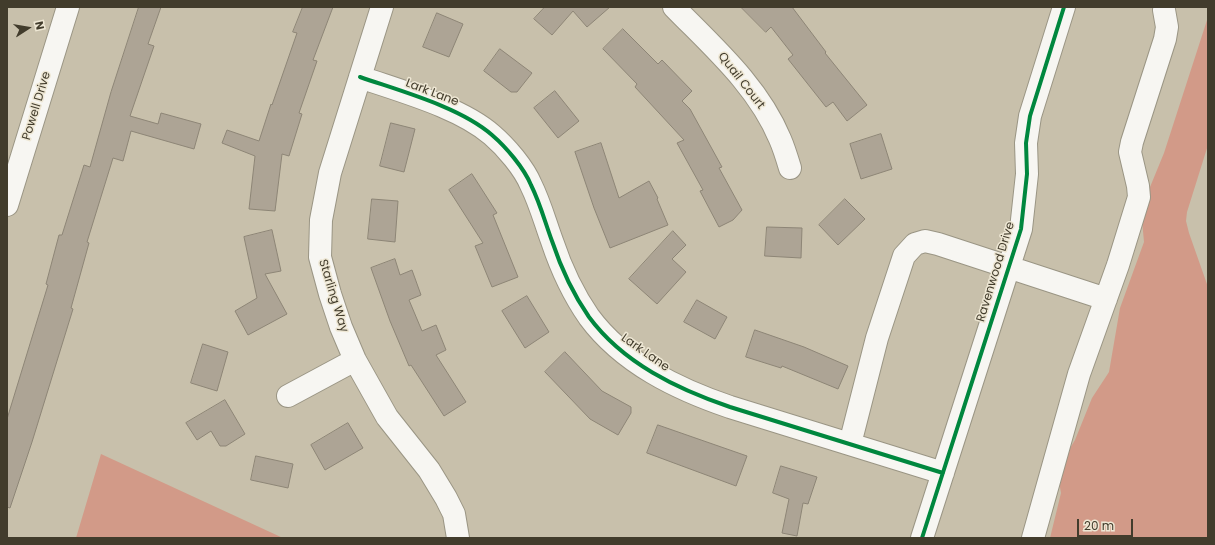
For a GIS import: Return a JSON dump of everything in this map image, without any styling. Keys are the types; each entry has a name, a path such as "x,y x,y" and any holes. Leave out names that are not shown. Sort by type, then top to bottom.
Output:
{"street":[{"name":"Powell Drive","path":"7,204 68,7"},
{"name":"Starling Way","path":"382,7 330,173 321,220 320,256 330,294 354,360 387,417 429,470 446,498 454,514 458,538"},
{"name":"Quail Court","path":"674,7 725,58 749,87 764,109 780,138 790,168"},
{"name":"Ravenwood Drive","path":"922,538 1021,229 1027,174 1026,143 1030,116 1064,7"},
{"path":"1033,538 1079,374 1106,299 1139,197 1130,152 1165,39 1167,27 1162,8"},
{"name":"Lark Lane","path":"360,77 462,115 492,134 512,155 531,183 542,210 552,243 570,287 590,318 614,345 640,365 668,382 701,397 942,473"},
{"path":"850,444 877,338 904,256 915,244 925,241 938,244 1106,299"},
{"path":"288,396 354,360"}],"shaded area":[{"path":"1208,17 1208,145 1187,212 1186,221 1208,287 1208,538 1050,538 1061,493 1057,470 1075,440 1092,398 1109,372 1120,308 1144,242 1141,209 1164,153"},
{"path":"101,454 283,538 76,538"}],"building":[{"path":"139,7 161,7 148,44 154,46 130,116 158,124 161,113 201,124 194,149 131,131 123,161 113,158 87,242 89,243 71,308 73,309 10,508 7,507 7,419 48,285 46,284 59,235 62,235 84,165 90,167 111,92"},
{"path":"303,7 333,7 313,60 317,61 299,113 302,114 289,156 282,154 275,211 249,209 255,156 222,143 227,130 259,141 297,33 293,32"},
{"path":"545,7 610,7 587,27 573,11 552,35 534,19"},
{"path":"741,7 792,7 826,52 825,53 867,105 847,121 833,102 826,107 788,59 793,55 771,27 766,32"},
{"path":"437,13 463,24 449,57 423,47"},
{"path":"623,29 658,64 662,60 692,91 682,101 690,109 722,167 719,168 742,210 733,220 719,227 700,191 703,190 677,143 684,140 635,87 637,84 603,49"},
{"path":"500,49 532,73 517,92 511,92 484,71"},
{"path":"555,91 579,121 558,138 534,108"},
{"path":"391,123 415,129 404,172 380,166"},
{"path":"881,134 892,169 861,179 850,144"},
{"path":"601,143 619,198 649,181 658,198 657,199 668,225 610,248 594,208 575,152"},
{"path":"472,174 497,213 493,215 518,277 492,287 475,246 483,243 449,190"},
{"path":"372,199 398,201 395,242 368,239"},
{"path":"845,199 865,219 838,245 819,225"},
{"path":"767,227 802,228 801,258 765,256"},
{"path":"272,230 281,271 265,274 287,314 248,335 235,311 257,298 244,237"},
{"path":"673,231 686,245 672,259 686,272 657,304 629,279"},
{"path":"395,259 400,275 412,270 421,295 409,300 422,331 436,325 446,350 436,355 466,402 444,416 411,365 409,366 390,321 371,268"},
{"path":"527,296 549,332 525,348 502,311"},
{"path":"697,300 727,317 715,339 684,322"},
{"path":"755,330 804,347 848,366 838,389 782,366 781,368 746,357"},
{"path":"203,344 228,352 217,391 191,383"},
{"path":"565,352 602,391 631,407 631,413 618,435 590,419 545,372"},
{"path":"225,400 245,434 226,446 220,446 211,431 197,440 186,423"},
{"path":"348,423 363,448 325,470 311,445"},
{"path":"658,425 747,456 736,486 647,453"},
{"path":"256,456 293,464 288,488 251,480"},
{"path":"781,466 817,477 808,504 803,503 797,536 782,533 789,499 773,493"}],"cycle path":[{"path":"922,538 1021,229 1027,174 1026,143 1030,116 1064,7"},
{"path":"360,77 411,94 464,116 479,125 503,145 528,178 563,271 583,308 603,333 618,348 635,361 671,383 710,400 943,473"}]}
